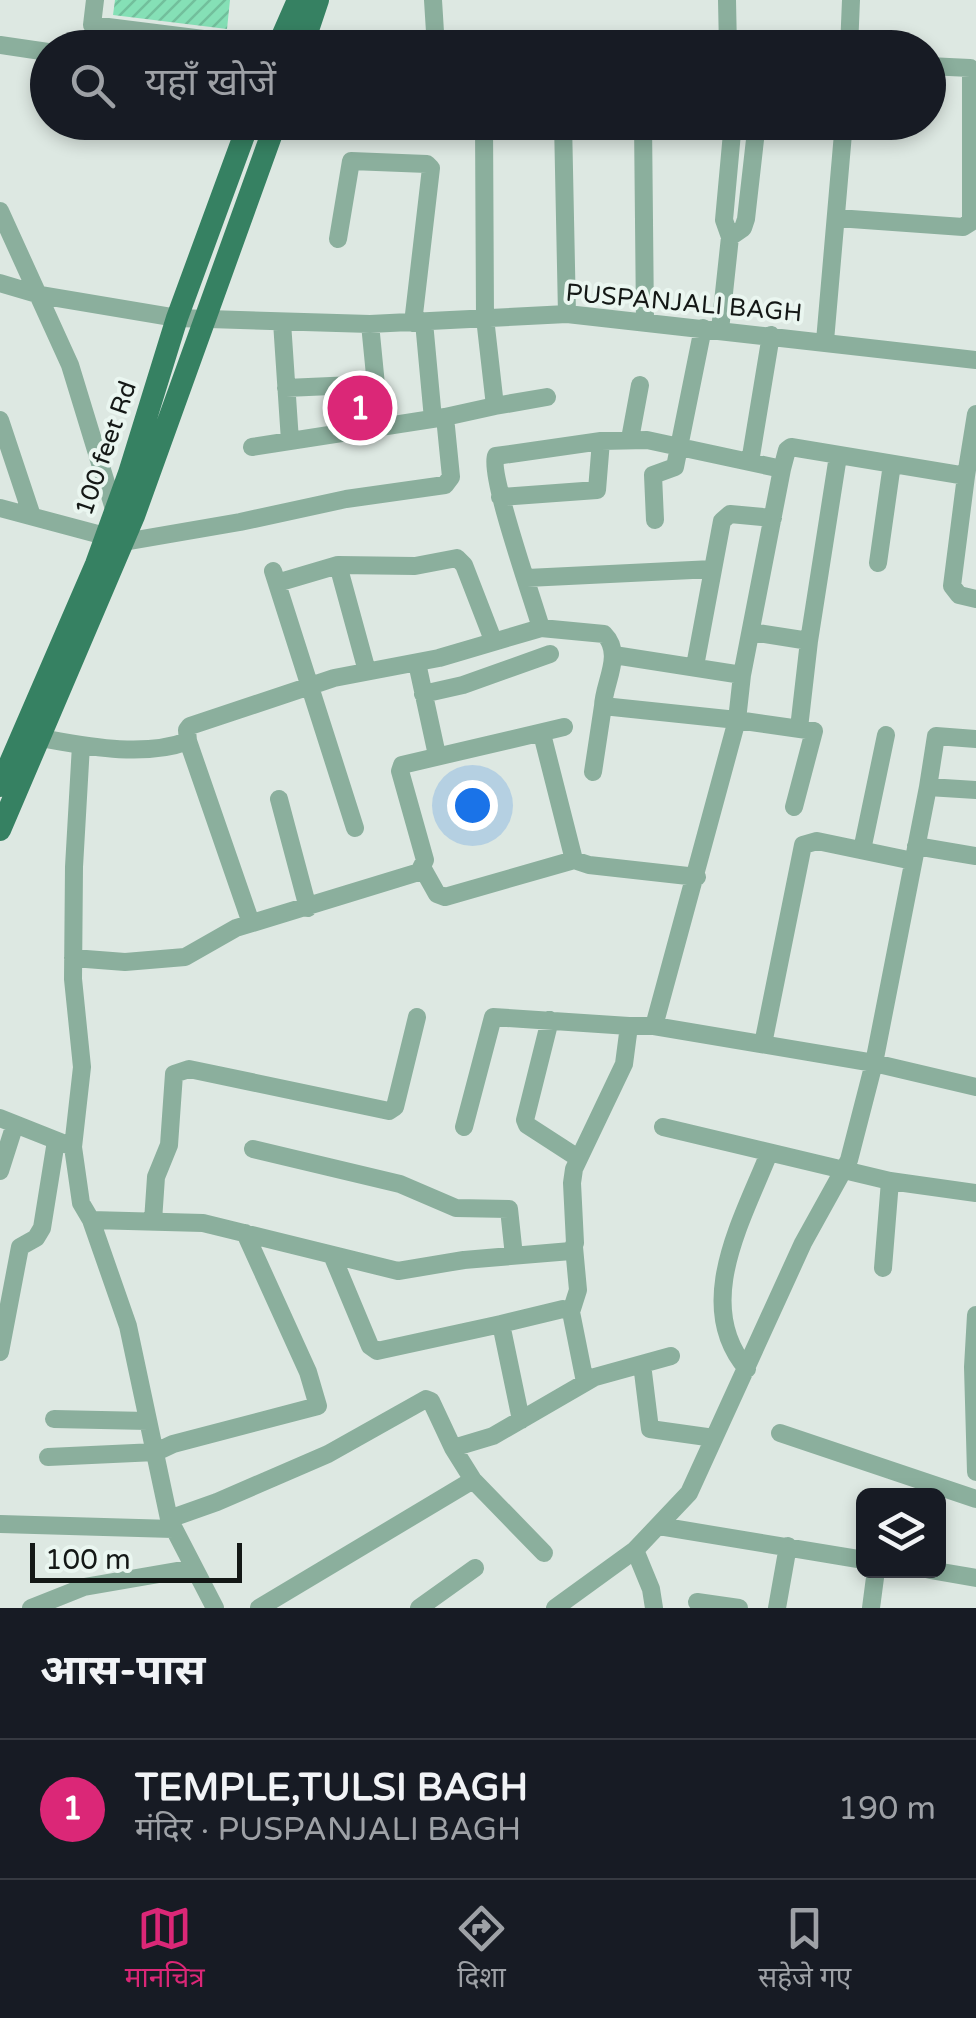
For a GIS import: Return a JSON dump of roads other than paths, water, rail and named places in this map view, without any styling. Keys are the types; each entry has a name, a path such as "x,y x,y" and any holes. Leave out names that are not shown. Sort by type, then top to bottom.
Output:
{"main road":[{"path":"284,30 298,0"},
{"path":"308,30 318,0"},
{"name":"100 feet Rd","path":"0,786 114,539 114,509 177,318 242,140"},
{"path":"0,830 41,738 114,539 206,320 270,140"}],"street":[{"path":"95,0 92,24 138,30"},
{"path":"432,0 434,30"},
{"path":"728,0 728,30"},
{"path":"850,30 851,0"},
{"path":"0,45 30,49"},
{"path":"837,218 968,226 973,60 946,64"},
{"path":"484,140 485,318 494,406"},
{"path":"564,140 567,314"},
{"path":"643,140 646,321"},
{"path":"655,520 652,475 675,468 730,238 724,220 732,140"},
{"path":"730,238 746,219 754,140"},
{"path":"825,340 843,140"},
{"path":"0,508 114,539 445,485 451,476 418,323 431,168 426,164 351,161 338,239"},
{"path":"0,211 70,365 114,509"},
{"name":"PUSPANJALI BAGH","path":"0,283 40,295 177,318 370,324 567,314 976,360"},
{"path":"282,322 290,441"},
{"path":"370,324 380,426"},
{"path":"750,462 770,335"},
{"path":"286,388 376,384"},
{"path":"630,439 640,386"},
{"path":"252,447 547,397"},
{"path":"976,414 952,586 959,595 976,599"},
{"path":"0,420 32,516"},
{"path":"541,628 500,497 493,463 496,456 630,439 782,469"},
{"path":"500,497 598,490 601,440"},
{"path":"654,1026 737,720 742,675 788,448 966,476"},
{"path":"798,728 838,456"},
{"path":"878,563 892,464"},
{"path":"695,666 725,517 730,514 773,518"},
{"path":"355,828 275,577 338,565 415,566 451,558 461,560 493,640"},
{"path":"338,565 367,671"},
{"path":"527,578 713,568"},
{"path":"251,923 188,741 186,730 190,726 309,686 367,671 417,664 541,628 604,634 614,655 594,772"},
{"path":"751,632 809,641"},
{"path":"423,694 462,685 550,654"},
{"path":"614,655 742,675"},
{"path":"417,664 437,755"},
{"path":"603,706 810,729 815,734 794,808"},
{"path":"564,727 437,755 400,768 425,860 423,869 437,894 445,896 574,860 697,877"},
{"path":"542,734 574,860"},
{"path":"862,850 886,735"},
{"path":"555,1608 635,1550 689,1493 804,1244 844,1171 874,1063 936,736 976,739"},
{"path":"41,738 129,748 188,741"},
{"path":"0,1352 20,1248 36,1238 42,1228 82,1068 72,958 81,745"},
{"path":"928,788 976,790"},
{"path":"279,799 308,908"},
{"path":"763,1044 801,848 812,841 862,850 975,854"},
{"path":"72,958 124,962 185,957 231,930 423,869"},
{"path":"153,1221 156,1176 169,1146 174,1074 189,1069 389,1111 397,1101 417,1016"},
{"path":"464,1127 493,1018 654,1026 874,1063 976,1087"},
{"path":"550,1020 525,1120 578,1158"},
{"path":"585,1382 571,1312 578,1290 572,1183 578,1158 624,1064 628,1026"},
{"path":"0,1171 7,1121 64,1144"},
{"path":"663,1127 890,1181 976,1193"},
{"path":"64,1144 81,1203 91,1220 128,1326 171,1524 215,1608"},
{"path":"253,1149 400,1184 456,1208 509,1209 514,1256"},
{"path":"746,1369 726,1334 723,1279 769,1154"},
{"path":"883,1268 890,1181"},
{"path":"91,1220 203,1223 403,1271 452,1262 568,1252 574,1247"},
{"path":"48,1456 156,1452 173,1444 318,1406 308,1372 245,1233"},
{"path":"332,1255 370,1346 377,1351 563,1309 571,1312"},
{"path":"976,1315 976,1472"},
{"path":"501,1324 521,1420"},
{"path":"453,1448 493,1436 606,1372 670,1356"},
{"path":"642,1364 650,1429 714,1438"},
{"path":"0,1524 171,1524 328,1454 424,1398 431,1401 473,1480 544,1553"},
{"path":"54,1419 148,1422"},
{"path":"780,1433 976,1500"},
{"path":"259,1608 473,1480"},
{"path":"659,1526 856,1559"},
{"path":"778,1608 788,1546"},
{"path":"635,1550 654,1608"},
{"path":"30,1608 84,1587 194,1568"},
{"path":"419,1608 475,1568"},
{"path":"946,1573 976,1578"},
{"path":"870,1608 875,1578"},
{"path":"697,1602 738,1608"}],"place":[{"name":"TEMPLE,TULSI BAGH","path":"360,408"}]}
